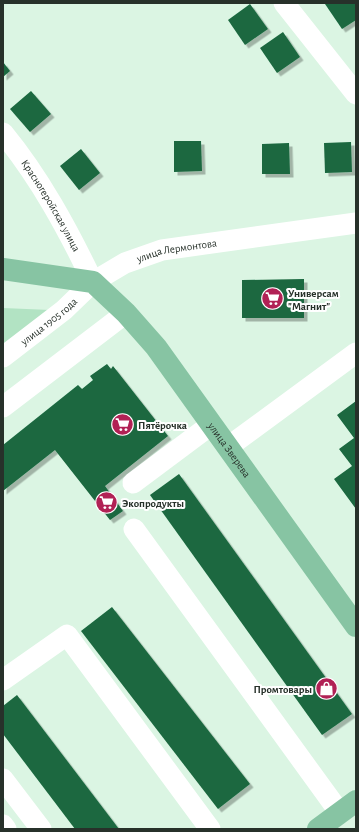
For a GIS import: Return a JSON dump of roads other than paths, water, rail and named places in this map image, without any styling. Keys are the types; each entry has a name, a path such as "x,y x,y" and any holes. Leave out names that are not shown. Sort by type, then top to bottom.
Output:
{"main road":[{"path":"3,269 93,282"},
{"name":"улица Зверева","path":"93,282 126,313 156,347 356,626"},
{"path":"318,829 348,807"}],"street":[{"path":"284,3 356,94"},
{"name":"Красногеройская улица","path":"3,133 39,182 72,237 93,282"},
{"name":"улица Лермонтова","path":"93,282 125,263 162,250 356,223"},
{"name":"улица 1905 года","path":"3,357 64,310 93,282"},
{"path":"3,407 126,313"},
{"path":"228,447 356,353"},
{"path":"133,483 212,424"},
{"path":"134,529 348,807"},
{"path":"3,680 67,635 210,829"},
{"path":"3,779 42,829"},
{"path":"3,825 6,829"}],"place":[{"name":"Универсам \"Магнит\"","path":"273,299"},
{"name":"Пятёрочка","path":"123,425"},
{"name":"Экопродукты","path":"107,503"},
{"name":"Промтовары","path":"327,689"}]}
